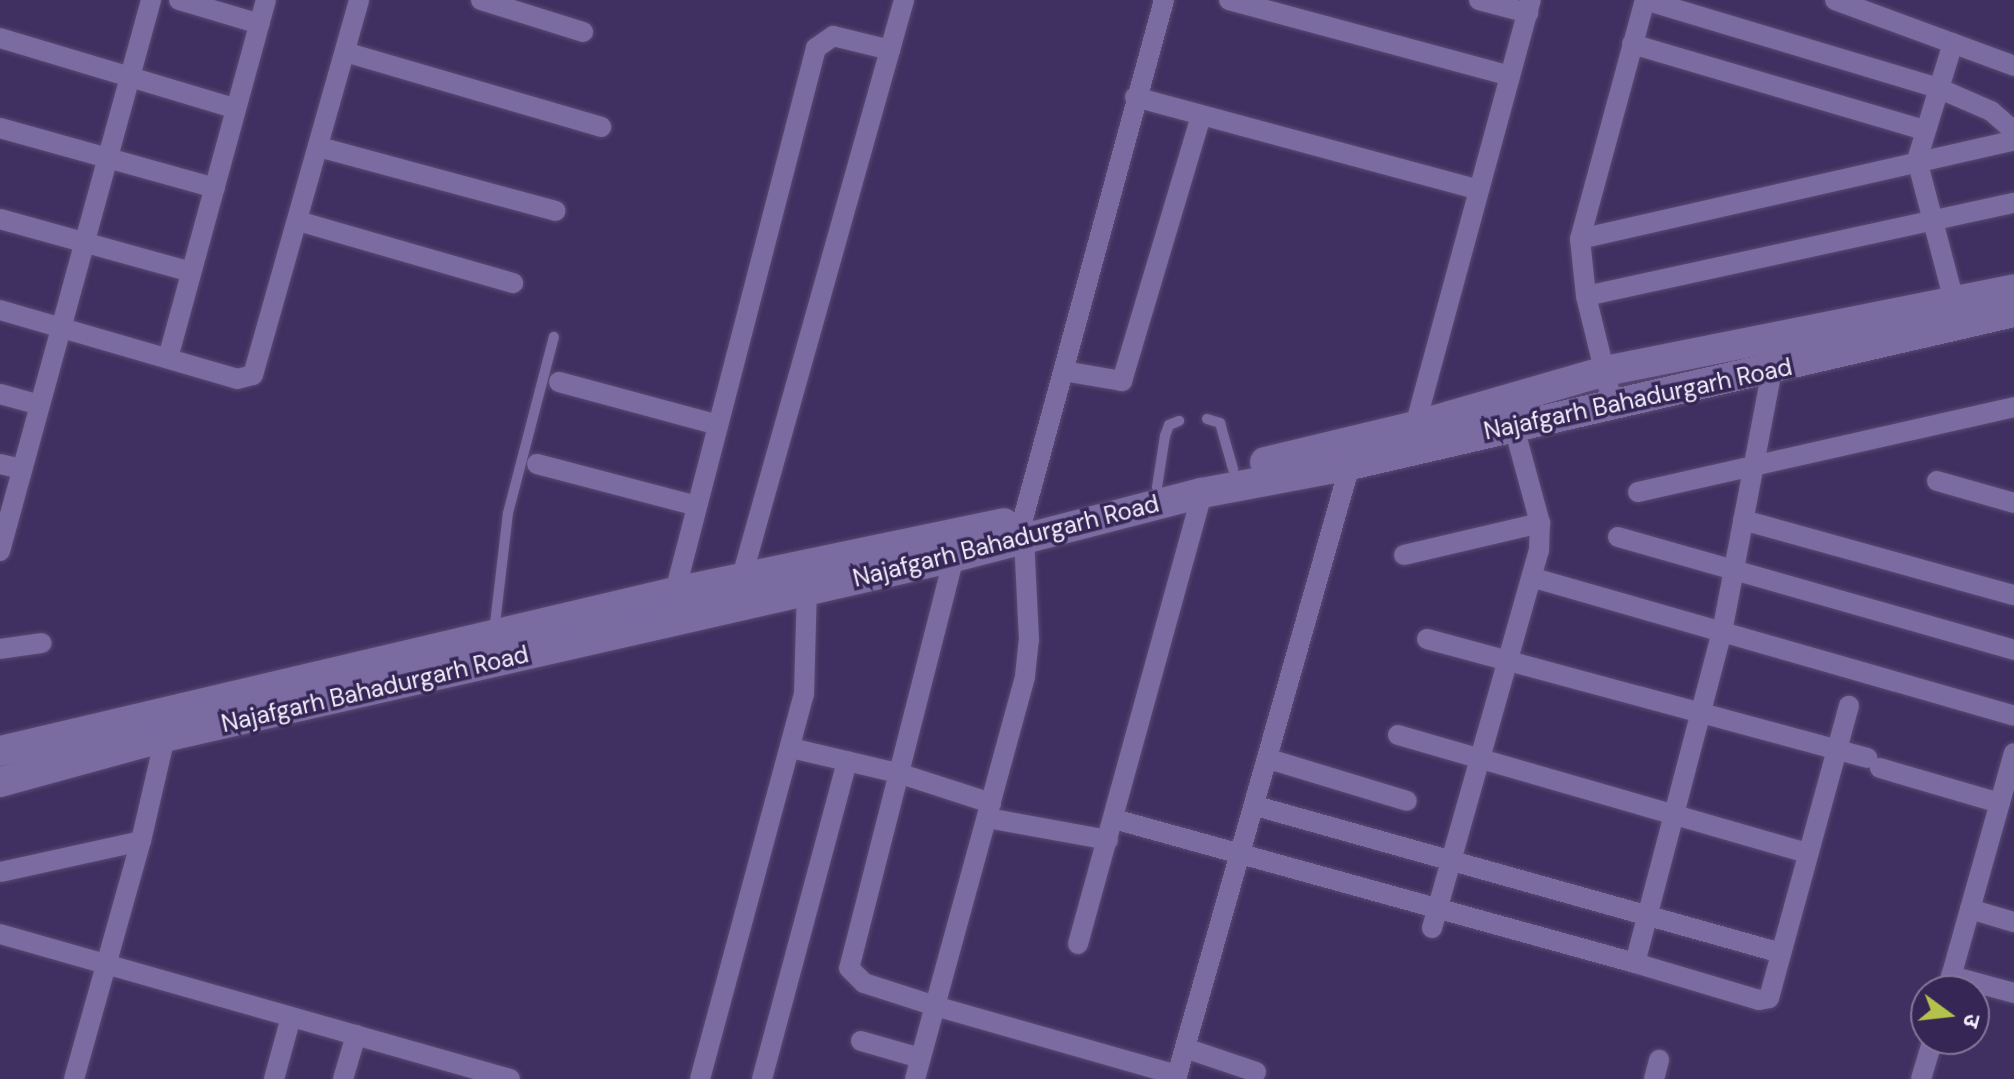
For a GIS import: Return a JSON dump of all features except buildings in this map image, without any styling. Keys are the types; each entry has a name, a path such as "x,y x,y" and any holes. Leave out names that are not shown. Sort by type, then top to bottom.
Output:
{"main road":[{"name":"Najafgarh Bahadurgarh Road","path":"0,782 162,725 494,634 569,630 675,592 1350,465 1772,371 1958,313 2014,289"},
{"name":"Najafgarh Bahadurgarh Road","path":"0,751 162,725 569,630 807,589 954,557 1023,528 1157,487 1415,426 1605,371 1958,313 2014,312"}],"street":[{"path":"0,551 151,0"},
{"path":"179,0 260,24"},
{"path":"168,358 266,0"},
{"path":"0,310 237,379 253,375 359,0"},
{"path":"481,0 583,32"},
{"path":"741,580 904,0"},
{"path":"915,1079 1027,664 1023,528 1135,97 1164,0"},
{"path":"1229,0 1510,76"},
{"path":"1415,426 1530,6 1479,0"},
{"path":"1613,406 1586,296 1580,239 1645,0 1938,88 1991,111 2014,131"},
{"path":"1835,0 2014,66"},
{"path":"675,592 816,48 833,36 890,50"},
{"path":"0,38 236,109"},
{"path":"1953,43 1917,160 1958,313"},
{"path":"1632,44 1924,130"},
{"path":"345,52 601,127"},
{"path":"1135,97 1479,190"},
{"path":"1064,371 1122,381 1201,116"},
{"path":"0,128 215,188"},
{"path":"1580,239 2014,140"},
{"path":"319,147 556,211"},
{"path":"1586,296 2014,203"},
{"path":"0,219 191,272"},
{"path":"298,221 513,283"},
{"path":"1635,963 1722,632 1772,371"},
{"path":"559,382 718,425"},
{"path":"0,394 40,405"},
{"path":"1638,492 2014,407"},
{"path":"1435,918 1534,578 1540,523 1514,427"},
{"path":"0,464 22,469"},
{"path":"537,464 697,506"},
{"path":"954,557 849,968 864,983 1176,1077 1244,851 1350,465"},
{"path":"1937,481 2014,503"},
{"path":"1078,944 1202,493"},
{"path":"1743,520 2014,595"},
{"path":"1404,555 1540,523"},
{"path":"1618,537 1733,573 2014,650"},
{"path":"1534,578 2014,716"},
{"path":"700,1079 804,694 807,589"},
{"path":"1427,639 1837,750 1874,763 2006,791"},
{"path":"0,649 42,643"},
{"path":"1114,819 1244,851 1435,918 1635,963 1764,1000 1771,993 1849,706"},
{"path":"74,1079 141,841 162,725"},
{"path":"1398,735 1808,853"},
{"path":"791,748 898,773 989,810 1108,840"},
{"path":"1952,975 2006,791 2014,753"},
{"path":"1269,759 1407,801"},
{"path":"762,1079 847,761"},
{"path":"1256,806 1781,953"},
{"path":"0,872 141,841"},
{"path":"1970,909 2014,922"},
{"path":"0,934 510,1079"},
{"path":"1990,990 2014,993"},
{"path":"274,1079 291,1017"},
{"path":"343,1079 356,1035"},
{"path":"861,1041 920,1058"},
{"path":"1185,1048 1256,1072"},
{"path":"1921,1079 1928,1055"}],"lane":[{"path":"494,634 508,513 554,337"},
{"path":"1207,419 1220,423 1233,469"},
{"path":"1157,487 1165,436 1169,425 1179,421"}]}
